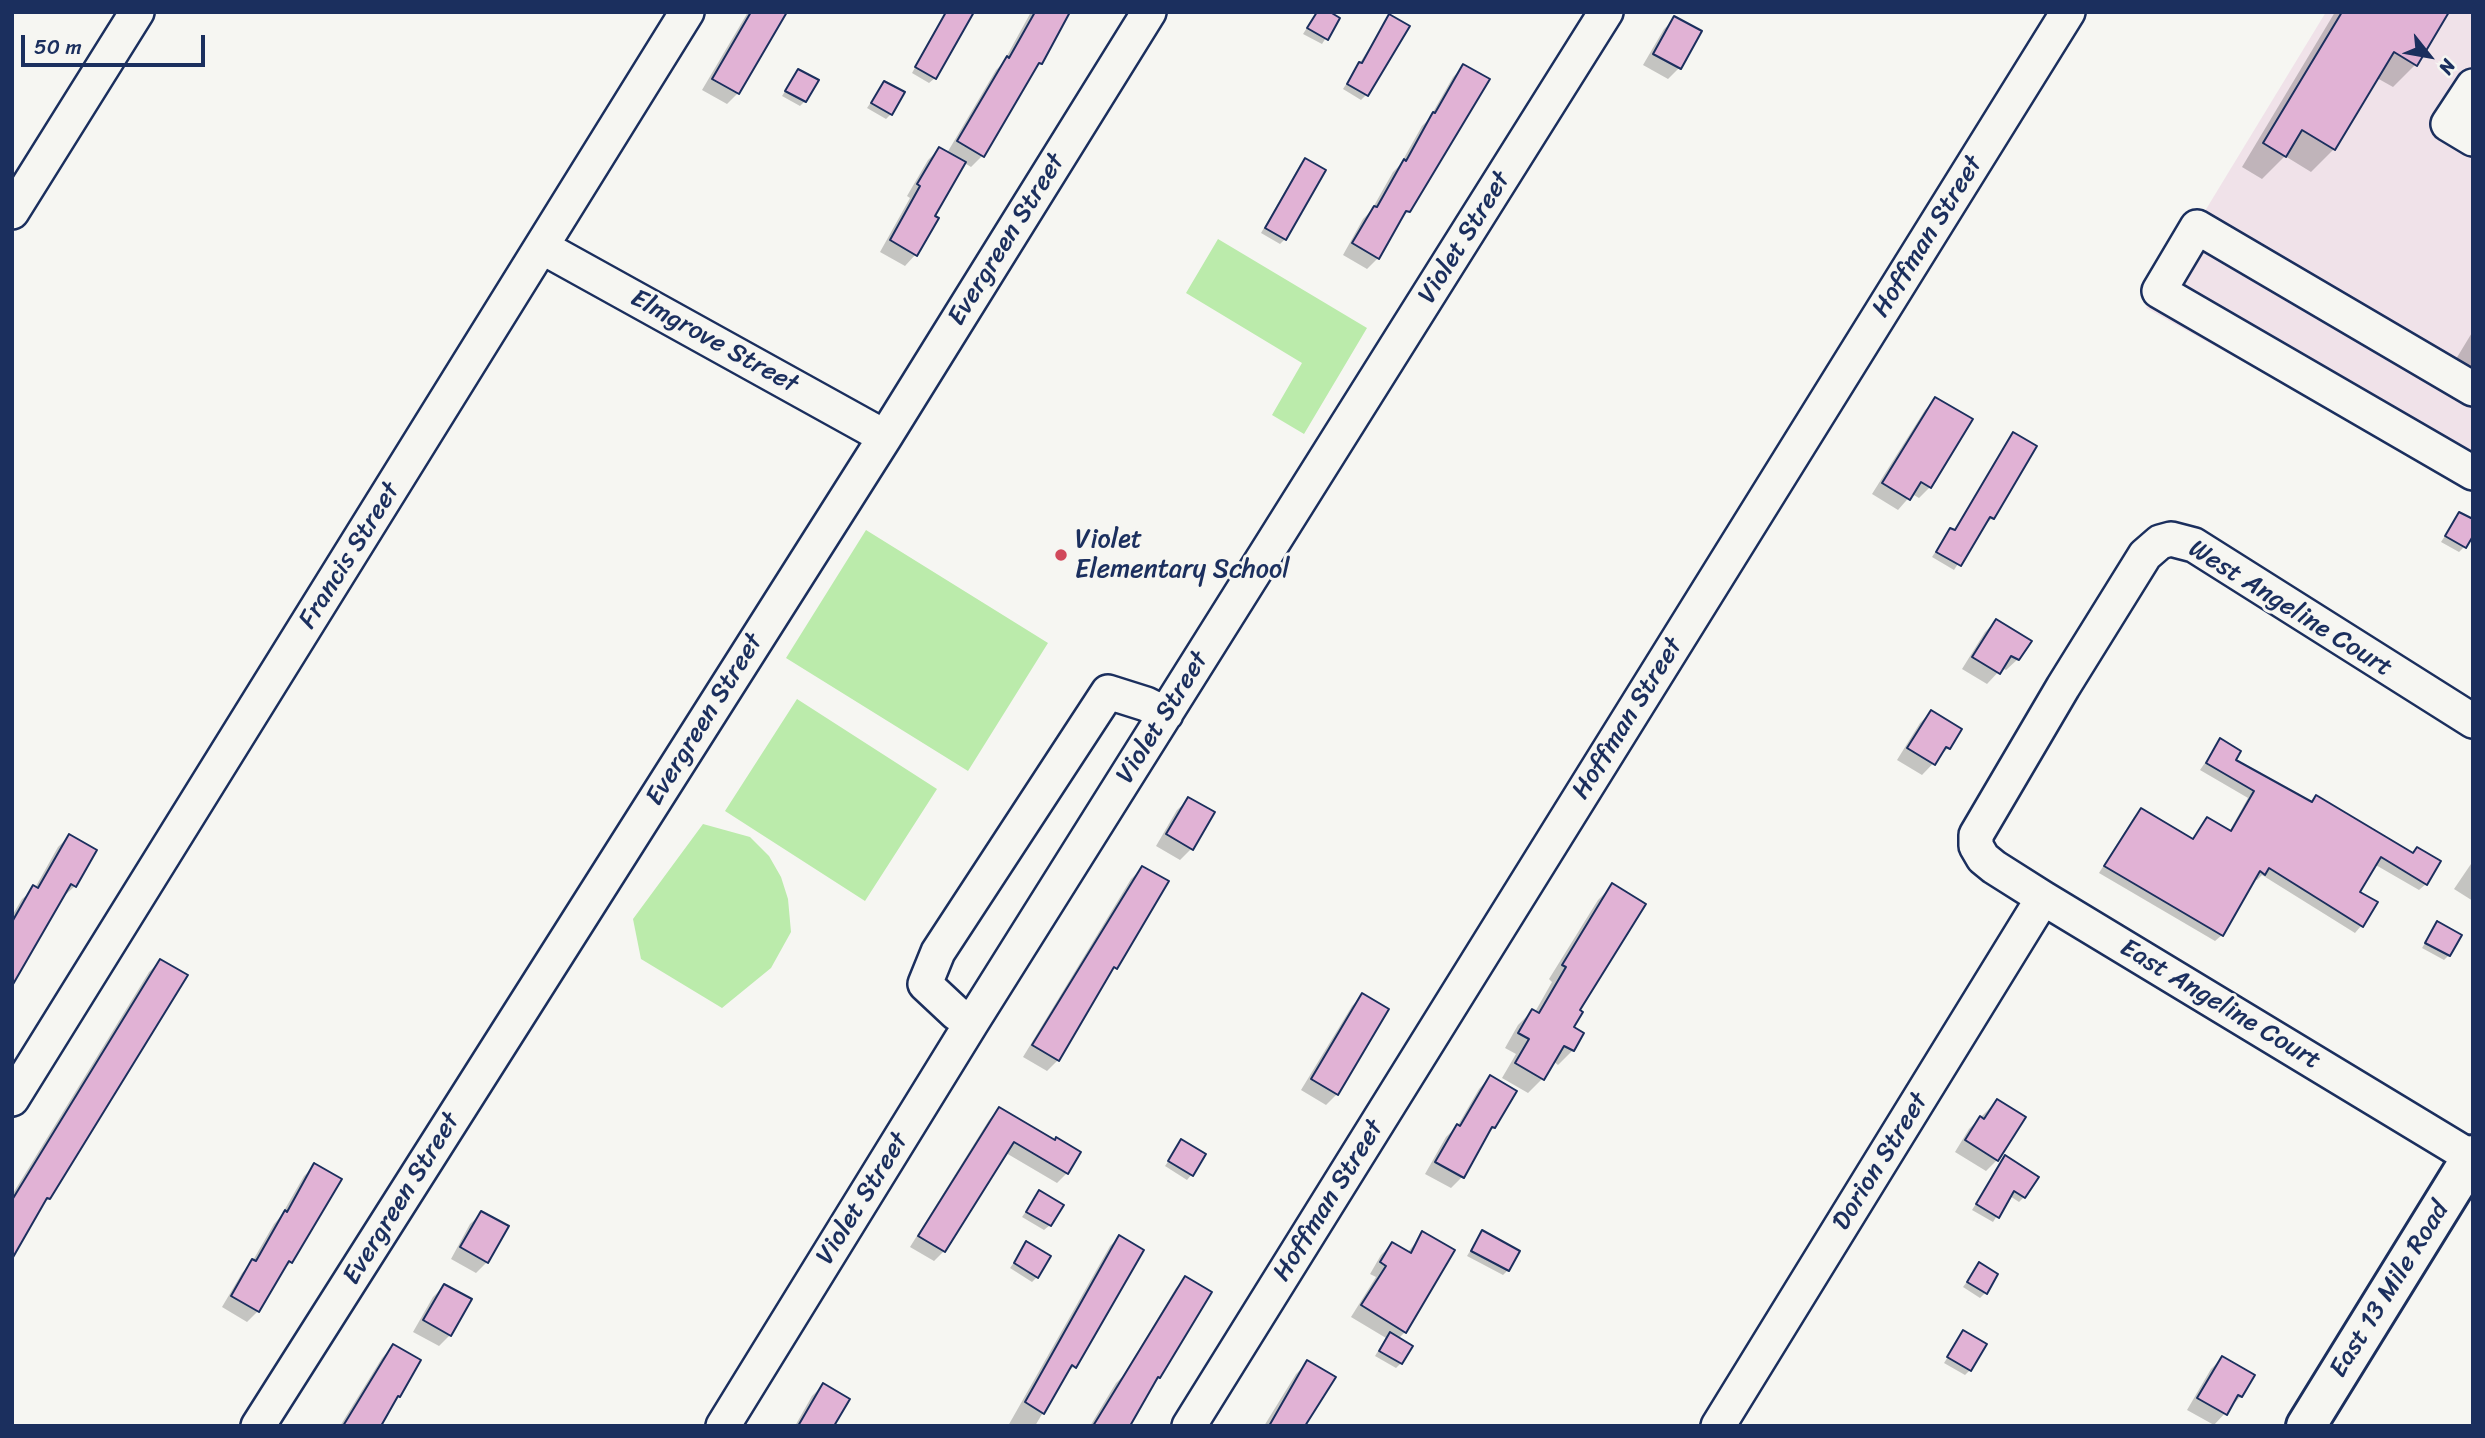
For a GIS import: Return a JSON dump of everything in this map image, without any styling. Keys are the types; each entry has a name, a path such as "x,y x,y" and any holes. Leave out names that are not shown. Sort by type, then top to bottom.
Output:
{"main road":[{"name":"East 13 Mile Road","path":"2306,1426 2472,1156"}],"street":[{"path":"12,212 137,12"},
{"name":"Francis Street","path":"12,1099 687,12"},
{"name":"Evergreen Street","path":"258,1426 885,437 1149,12"},
{"name":"Violet Street","path":"723,1426 972,1022 1606,12"},
{"name":"Hoffman Street","path":"1189,1426 2068,12"},
{"path":"2473,86 2448,124 2473,139"},
{"path":"2473,389 2197,227 2159,290 2473,472"},
{"name":"Elmgrove Street","path":"542,247 885,437"},
{"name":"West Angeline Court","path":"1976,846 1976,835 2063,687 2146,555 2160,542 2171,539 2194,545 2473,721"},
{"path":"972,1022 956,1013 925,984 938,952 1108,692 1146,704 1166,714"},
{"name":"East Angeline Court","path":"1976,846 1983,858 1994,867 2043,898 2472,1156"},
{"name":"Dorion Street","path":"1718,1426 2043,898"}],"shaded area":[{"path":"2326,12 2473,12 2473,489 2146,308"}],"green space":[{"path":"1218,239 1367,328 1304,434 1272,415 1302,363 1186,293"},
{"path":"866,530 1048,643 968,771 786,658"},
{"path":"797,699 937,789 865,901 725,811"},
{"path":"703,824 750,837 769,856 781,877 788,899 791,932 771,968 722,1008 641,959 633,919"}],"building":[{"path":"751,12 787,12 739,94 712,79"},
{"path":"946,12 974,12 936,79 915,67"},
{"path":"1035,12 1070,12 1042,64 1039,63 984,157 957,141"},
{"path":"1317,12 1330,12 1340,18 1328,40 1307,28"},
{"path":"2342,12 2449,12 2417,66 2394,52 2335,150 2302,130 2286,157 2263,143"},
{"path":"1389,14 1410,26 1368,96 1347,84"},
{"path":"1674,16 1702,31 1681,69 1653,54"},
{"path":"1463,64 1490,79 1410,212 1406,211 1379,259 1352,243 1374,206 1377,207 1404,159 1406,161"},
{"path":"798,69 819,80 806,102 785,91"},
{"path":"884,81 905,92 892,115 871,103"},
{"path":"939,147 966,162 935,216 939,218 917,256 890,240 920,186 917,184"},
{"path":"1305,158 1326,170 1286,240 1265,228"},
{"path":"1935,397 1973,419 1931,488 1921,482 1910,500 1882,483"},
{"path":"2013,432 2037,446 1994,519 1990,517 1961,566 1936,552 1950,528 1955,530"},
{"path":"2459,512 2473,519 2473,536 2466,548 2445,536"},
{"path":"1996,619 2032,641 2019,660 2011,656 2000,674 1972,657"},
{"path":"1931,710 1962,729 1950,749 1946,747 1935,765 1907,748"},
{"path":"2220,738 2241,751 2236,760 2312,802 2316,795 2413,853 2417,847 2441,861 2427,885 2381,857 2360,892 2378,902 2363,927 2269,868 2265,875 2260,871 2223,936 2104,866 2141,808 2193,839 2207,817 2231,831 2254,791 2206,763"},
{"path":"1188,797 1215,812 1193,850 1166,834"},
{"path":"69,834 97,850 76,887 71,884 12,986 12,922 33,885 38,888"},
{"path":"1142,866 1169,881 1059,1061 1032,1045"},
{"path":"1612,883 1646,904 1580,1010 1583,1012 1574,1027 1584,1033 1574,1051 1564,1046 1544,1080 1515,1063 1529,1039 1518,1033 1532,1009 1539,1013 1566,967 1562,965"},
{"path":"2437,921 2462,935 2450,956 2425,943"},
{"path":"160,959 188,975 50,1199 47,1198 12,1259 12,1200"},
{"path":"1362,993 1389,1009 1338,1095 1311,1079"},
{"path":"1490,1075 1517,1091 1495,1128 1492,1127 1464,1178 1435,1162"},
{"path":"1997,1099 2026,1117 1998,1161 1965,1140 1980,1116 1984,1119"},
{"path":"999,1107 1081,1152 1068,1174 1014,1142 945,1252 918,1236"},
{"path":"1181,1139 1206,1154 1193,1176 1168,1161"},
{"path":"2005,1155 2039,1177 2025,1198 2014,1191 1999,1218 1976,1204"},
{"path":"314,1163 342,1179 259,1312 231,1296 252,1259 256,1261 285,1210 287,1212"},
{"path":"1039,1190 1064,1205 1051,1226 1026,1212"},
{"path":"481,1211 509,1226 488,1263 460,1247"},
{"path":"1482,1230 1520,1251 1509,1271 1471,1251"},
{"path":"1422,1231 1455,1250 1406,1333 1361,1305 1386,1266 1380,1262 1392,1242 1411,1253"},
{"path":"1119,1235 1144,1250 1076,1368 1072,1365 1044,1414 1025,1402"},
{"path":"1026,1241 1051,1256 1038,1278 1014,1263"},
{"path":"1979,1262 1998,1274 1987,1294 1967,1282"},
{"path":"1185,1276 1212,1292 1160,1378 1158,1377 1130,1426 1093,1426"},
{"path":"444,1284 472,1299 451,1336 423,1320"},
{"path":"1963,1330 1987,1344 1971,1371 1947,1357"},
{"path":"1390,1332 1413,1346 1402,1364 1379,1351"},
{"path":"393,1344 421,1360 400,1397 398,1396 381,1426 343,1426"},
{"path":"2222,1356 2255,1375 2242,1397 2238,1395 2227,1415 2197,1398"},
{"path":"1307,1360 1336,1377 1305,1426 1269,1426"},
{"path":"823,1383 850,1399 834,1426 798,1426"}],"place":[{"name":"Violet Elementary School","path":"1061,555"}]}
